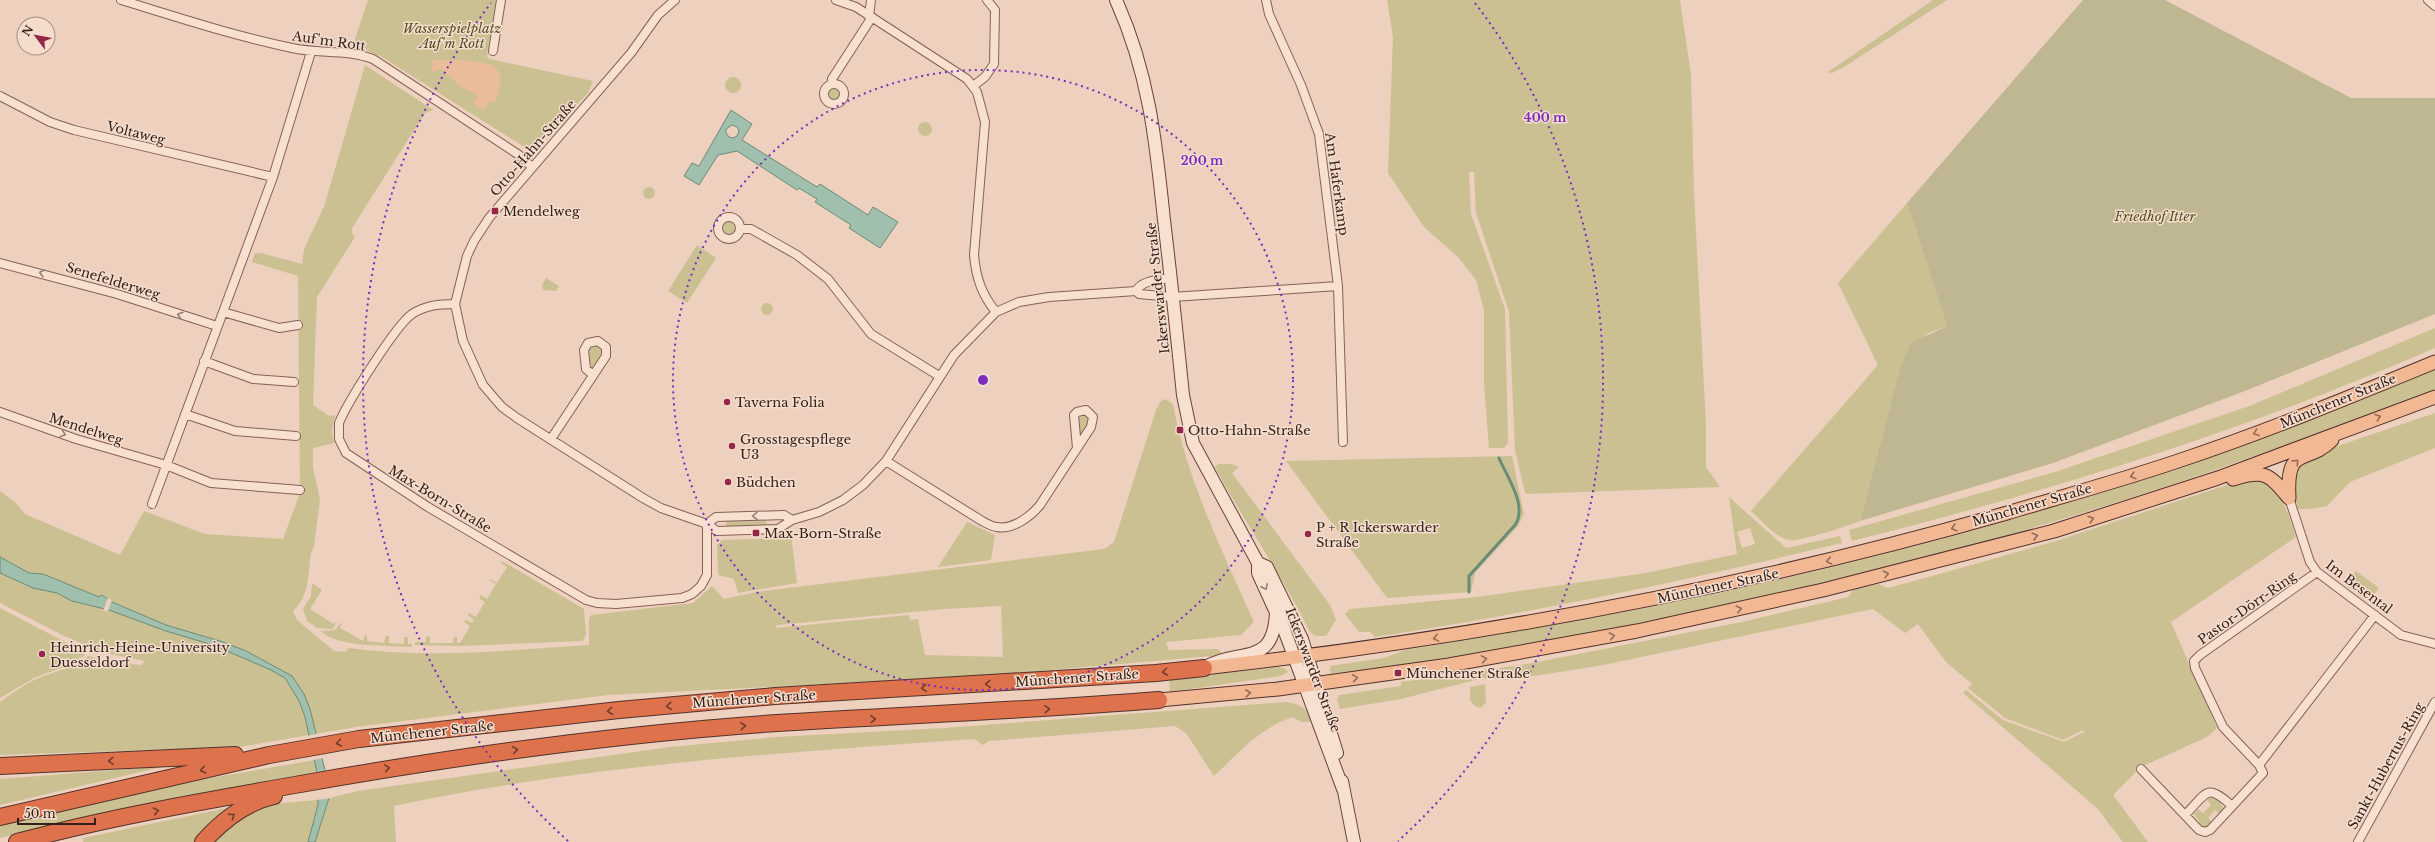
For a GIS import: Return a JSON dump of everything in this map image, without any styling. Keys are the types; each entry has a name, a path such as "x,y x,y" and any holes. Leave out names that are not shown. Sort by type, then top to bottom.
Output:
{"highway":[{"name":"Münchener Straße","path":"0,817 269,755 359,739 618,710 752,698 1156,673 1204,668"},
{"name":"Münchener Straße","path":"17,842 39,840 207,800 294,789 341,776 503,752 627,737 776,723 1008,712 1159,700"},
{"path":"2,767 256,754 269,755"},
{"path":"203,842 227,819 243,809 266,798 294,789"}],"main road":[{"name":"Ickerswarder Straße","path":"1116,0 1126,23 1142,75 1154,124 1183,395 1191,436 1205,466 1258,563 1258,573 1276,611 1317,684 1337,752 1342,789 1354,842"},
{"name":"Münchener Straße","path":"1204,668 1416,642 1644,601 1856,554 2089,489 2178,462 2303,417 2435,362"},
{"name":"Münchener Straße","path":"1159,700 1216,696 1317,684 1566,644 1719,614 2015,542 2218,478 2435,397"},
{"path":"2289,498 2289,473 2294,463 2303,456 2327,445 2342,431"},
{"path":"2218,478 2230,480 2253,474 2267,475 2276,482 2289,498"},
{"name":"Ickerswarder Straße","path":"1258,563 1267,567 1300,633 1303,686 1342,789"},
{"path":"1204,668 1218,660 1254,654 1263,649 1273,636 1276,611"}],"street":[{"name":"Auf'm Rott","path":"121,0 272,44 311,52 348,52 380,62 519,155 532,167"},
{"path":"494,51 501,0"},
{"name":"Otto-Hahn-Straße","path":"675,0 658,15 632,53 489,218 474,241 467,256 456,304 464,340 483,385 502,407 661,508 707,524 717,531 778,529 792,520 819,512 843,500 863,485 886,461 939,376 970,337 996,312 1020,302 1049,297 1136,291 1139,294 1172,297"},
{"path":"836,0 856,7 967,78 973,86 984,113 985,122 974,256 976,273 981,288 996,312"},
{"path":"833,84 832,79 870,16 871,0"},
{"path":"973,86 985,76 994,64 994,10 986,0"},
{"name":"Am Haferkamp","path":"1266,0 1269,14 1301,85 1319,134 1338,286 1343,442"},
{"path":"2428,0 2435,6"},
{"path":"152,504 273,177 311,52"},
{"name":"Voltaweg","path":"0,96 50,122 74,130 273,177"},
{"path":"740,230 751,229 808,263 835,287 872,334 939,376"},
{"name":"Senefelderweg","path":"0,263 117,294 217,326"},
{"name":"Otto-Hahn-Straße","path":"1136,291 1139,285 1170,278"},
{"path":"1172,297 1338,286"},
{"name":"Max-Born-Straße","path":"456,304 434,304 414,313 395,332 339,422 339,439 346,453 428,507 586,600 597,603 616,604 682,598 697,591 705,581 708,569 707,524"},
{"path":"223,312 279,328 298,325"},
{"path":"204,361 253,379 294,382"},
{"path":"551,439 593,375"},
{"name":"Mendelweg","path":"0,412 121,453 166,465 221,485 300,490"},
{"path":"185,414 235,431 296,436"},
{"path":"886,461 982,521 997,528 1017,523 1032,516 1077,448"},
{"name":"Im Besental","path":"2289,498 2310,562 2317,572 2401,635 2435,644"},
{"path":"707,524 716,517 784,515 792,520"},
{"name":"Pastor-Dörr-Ring","path":"2259,765 2223,727 2195,668 2194,662 2200,655 2317,572"},
{"path":"2141,769 2199,830 2205,832 2210,830 2263,773 2259,765 2375,615"},
{"name":"Sankt-Hubertus-Ring","path":"2358,842 2435,702"},
{"path":"2185,815 2212,791 2217,792 2232,806"}],"green space":[{"name":"Wasserspielplatz Auf'm Rott","path":"368,0 496,0 487,56 489,59 593,81 588,93 535,147 526,148 382,57 353,45"},
{"path":"1387,0 1680,0 1691,75 1694,193 1706,425 1706,467 1720,487 1525,493 1515,450 1509,312 1476,213 1474,172 1469,172 1471,214 1505,309 1508,443 1504,448 1489,448 1484,384 1484,310 1476,280 1459,258 1424,227 1388,173 1393,37"},
{"path":"1933,0 1947,0 1844,67 1832,73 1828,72"},
{"name":"Friedhof Itter","path":"2083,0 2165,0 2351,98 2435,98 2435,314 2245,391 2053,463 1860,521 1899,372 1911,343 1947,326 1907,203"},
{"path":"365,65 433,110 425,113 352,228 352,233 355,237 317,297 313,405 329,416 335,415 332,431 334,443 313,448 313,468 320,499 314,547 311,552 307,584 303,598 293,611 297,620 334,651 345,652 349,648 409,653 439,653 589,645 589,618 591,615 693,603 712,586 724,599 756,592 1104,549 1114,542 1156,410 1161,401 1165,399 1173,404 1179,432 1196,488 1218,542 1254,622 1241,635 1166,642 1169,650 1218,649 1224,655 971,677 608,695 356,727 240,747 0,755 0,702 21,687 34,680 75,664 88,656 111,662 141,665 145,661 105,653 64,636 0,603 0,491 15,502 25,514 120,555 144,511 205,534 283,539 300,493 298,276 252,262 255,253 261,253 302,264 304,249 324,207","holes":["1001,606 1003,657 925,655 918,619 910,620 909,615 775,628 777,625 945,609"]},
{"path":"733,77 740,82 741,85 736,92 733,93 726,88 725,85 730,78"},
{"path":"832,89 836,89 838,90 838,98 832,99 829,96 829,92"},
{"path":"925,122 930,124 932,129 930,134 925,136 920,134 918,129 920,124"},
{"path":"647,187 651,187 655,193 651,199 647,199 643,195 643,191"},
{"path":"1907,203 1947,326 1928,333 1899,372 1860,521 1835,530 1801,539 1788,540 1773,532 1751,511 1878,365 1838,283"},
{"path":"727,222 731,222 735,228 731,234 727,234 723,230 723,226"},
{"path":"697,245 716,258 687,303 668,291"},
{"path":"546,278 559,286 556,291 543,290 542,285"},
{"path":"765,303 769,303 773,309 769,315 765,315 761,311 761,307"},
{"path":"2435,328 2435,348 2293,406 2220,432 2074,480 1926,522 1852,541 1849,530 2055,472 2252,405"},
{"path":"595,344 603,350 602,356 594,368 591,368 587,351 589,347"},
{"path":"2435,369 2435,389 2312,435 2147,493 1914,561 1818,586 1624,628 1527,646 1331,674 1330,666 1384,658 1405,650 1578,621 1681,601 1873,557 1969,532 2064,504 2252,442 2344,407"},
{"path":"2435,413 2435,448 2350,482 2327,506 2311,509 2298,509 2293,485 2294,479 2299,468 2311,455"},
{"path":"1082,415 1086,415 1089,418 1088,424 1078,441 1078,419"},
{"path":"1512,456 1524,514 1518,526 1475,573 1471,592 1387,598 1286,461"},
{"path":"1218,464 1232,464 1239,467 1232,473 1330,605 1336,620 1326,636 1315,636 1310,632 1288,590 1215,467"},
{"path":"2254,479 2272,488 2278,494 2286,510 2296,537 2171,622 2217,728 2207,737 2141,767 2113,795 2148,842 2123,842 2097,808 1963,693 1966,690 2003,720 2064,742 2084,732 2083,730 2063,740 2005,718 1968,688 1972,684 1946,662 1918,624 1905,633 1873,609 1598,666 1508,680 1483,678 1401,699 1340,709 1337,699 1339,695 1401,686 1401,682 1527,664 1742,622 1848,597 1853,590 1878,584 1888,588 2056,541 2239,481"},
{"path":"1729,497 1786,548 1840,536 1842,543 1610,595 1434,628 1375,637 1370,632 1359,632 1345,614 1350,609 1477,597 1646,573 1737,554","holes":["1750,528 1755,544 1742,548 1737,532"]},
{"path":"726,519 765,519 767,525 726,528"},
{"path":"967,522 995,535 991,560 938,567"},
{"path":"791,534 797,583 738,593 734,579 718,575 717,545 722,540 760,539"},
{"path":"502,561 584,609 586,635 582,641 461,646 415,645 415,642 426,642 426,636 430,637 430,643 453,643 454,637 457,637 457,643 460,643 470,626 464,622 466,620 472,623 474,620 468,615 469,613 476,617 485,602 479,598 481,595 487,599 496,584 490,580 491,579 497,583 507,567 501,563"},
{"path":"2356,571 2379,588 2369,601 2346,585"},
{"path":"312,583 322,590 310,609 334,624 338,619 333,629 317,628 307,621 303,609 311,596"},
{"name":"Heinrich-Heine-University Duesseldorf","path":"0,608 84,652 85,655 69,665 34,678 0,698"},
{"path":"342,622 340,628 363,641 365,635 367,636 367,641 384,643 386,636 389,636 389,643 404,644 404,637 408,637 408,644 412,644 412,647 377,646 351,643 329,636 321,631 335,630"},
{"path":"1278,667 1286,669 1288,672 1280,676 1170,692 1169,679"},
{"path":"1485,684 1486,702 1481,708 1475,706 1470,700 1470,687"},
{"path":"1286,702 1296,704 1306,710 1313,722 1302,722 1292,717 1269,728 1250,742 1214,776 1186,733 1175,726 989,741 983,745 974,739 901,744 682,762 538,780 466,792 394,806 396,842 315,842 329,798 358,791 670,747 776,737 945,728"},
{"path":"315,760 317,772 147,804 0,838 0,825 199,780"},
{"path":"166,766 0,805 0,779"},
{"path":"2212,797 2218,799 2224,809 2220,814 2215,810 2208,818 2213,823 2208,827 2202,826 2194,814 2198,809 2203,813 2211,805 2207,800"},
{"path":"318,800 316,820 308,842 211,842 235,819 271,804"},
{"path":"227,808 206,827 195,842 83,842 83,838"}],"sand":[{"path":"433,60 462,60 494,65 500,79 500,88 495,103 489,101 484,111 473,103 477,98 477,95 460,86 441,69 431,72"}],"shaded area":[{"path":"731,110 752,124 742,140 817,187 820,184 868,215 873,207 898,222 880,248 849,228 851,225 815,202 817,199 799,188 797,190 737,151 718,155 699,185 684,176 692,163 699,166","holes":["732,125 737,127 739,131 737,136 733,138 729,137 726,133 726,129"]},
{"path":"0,557 29,573 43,574 99,597 102,595 112,602 166,625 223,642 246,651 292,676 304,694 310,709 325,770 329,798 315,842 308,842 318,805 317,772 305,717 299,701 285,678 271,670 213,645 166,631 109,610 72,601 57,593 33,588 0,573"}],"pier":[{"path":"108,598 112,600 108,611 103,611"},
{"path":"320,733 325,758 313,760 307,736"},
{"path":"327,770 331,798 316,800 315,772"}],"waterway":[{"path":"1469,592 1469,576 1515,525 1518,517 1518,500 1499,458"}],"place":[{"name":"Mendelweg","path":"495,211"},
{"name":"Taverna Folia","path":"727,402"},
{"name":"Otto-Hahn-Straße","path":"1180,430"},
{"name":"Grosstagespflege U3","path":"732,446"},
{"name":"Büdchen","path":"728,482"},
{"name":"Max-Born-Straße","path":"756,533"},
{"name":"P + R Ickerswarder Straße","path":"1308,534"},
{"name":"Heinrich-Heine-University Duesseldorf","path":"42,654"},
{"name":"Münchener Straße","path":"1398,673"}]}
